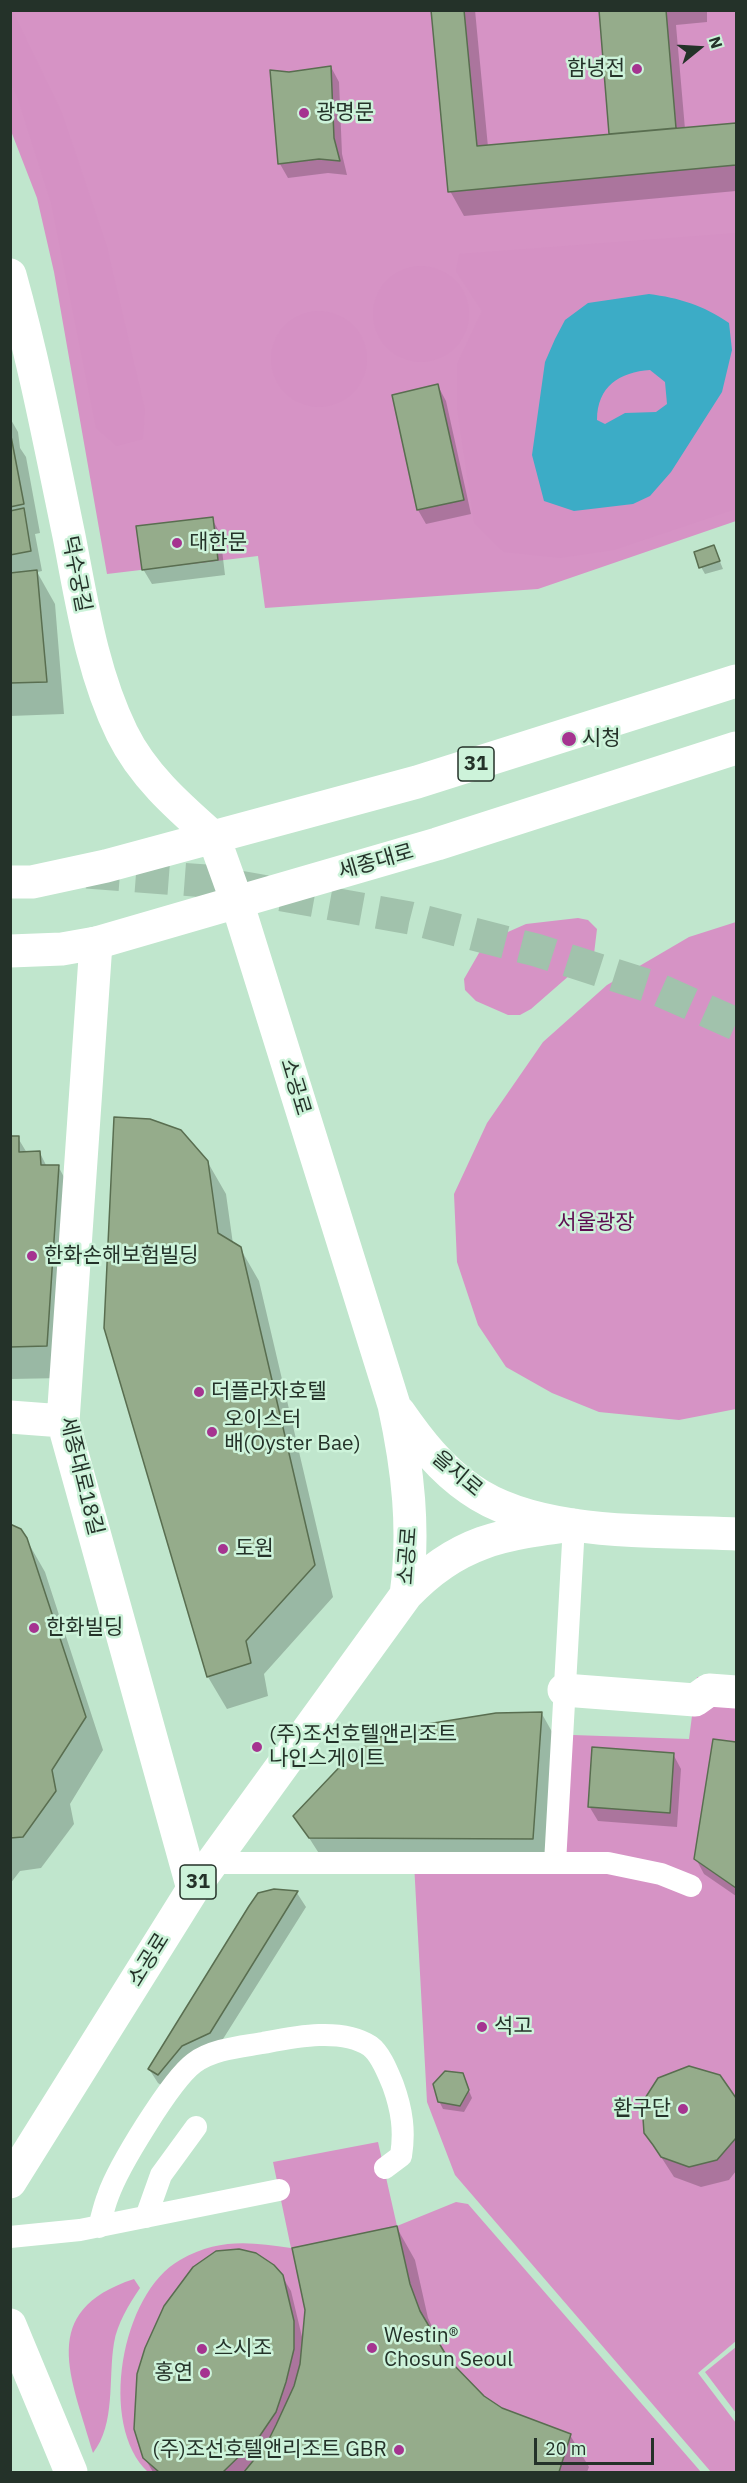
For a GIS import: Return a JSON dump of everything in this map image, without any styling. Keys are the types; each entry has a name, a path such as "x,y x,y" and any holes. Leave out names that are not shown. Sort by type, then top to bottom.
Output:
{"main road":[{"name":"덕수궁길","path":"10,275 22,361 88,634 103,686 123,734 156,784 214,838"},
{"name":"31","path":"214,838 417,782 736,681"},
{"name":"세종대로","path":"10,951 62,949 96,943 437,844 736,748"},
{"path":"10,882 32,882 214,838"},
{"name":"소공로","path":"10,2182 193,1889 406,1595 411,1547 410,1508 405,1462 394,1405 237,902 214,838"},
{"name":"세종대로18길","path":"96,943 63,1421 193,1889"},
{"name":"을지로","path":"394,1405 431,1454 470,1490 516,1512 574,1525 736,1534"},
{"path":"10,1418 63,1421"},
{"name":"을지로","path":"406,1595 438,1564 473,1546 494,1538 574,1525"},
{"path":"564,1690 695,1700 709,1690 736,1692"},
{"path":"10,2325 71,2472"}],"lane":[{"path":"555,1863 574,1525"},
{"path":"212,1863 608,1863 661,1874 691,1886"},
{"path":"99,2227 115,2179 166,2094 192,2064 209,2053 248,2045 321,2036 349,2038 371,2047 389,2077 405,2132 401,2156 384,2168"},
{"path":"146,2217 161,2175 196,2127"},
{"path":"10,2237 99,2227 279,2190"}],"green space":[{"path":"11,11 736,11 736,521 538,589 265,608 258,556 107,574 54,272 37,198 11,131"},
{"path":"578,918 588,920 597,929 594,954 531,1009 520,1015 508,1015 476,1001 465,990 464,979 483,946 492,939 526,924"},
{"name":"서울광장","path":"736,922 736,1409 679,1420 599,1412 552,1393 506,1367 478,1325 457,1262 454,1194 487,1123 543,1042 607,985 689,937"},
{"name":"환구단","path":"697,1677 710,1678 736,1692 736,1742 713,1739 694,1859 736,1888 736,2341 698,2373 736,2423 736,2472 711,2472 455,2175 427,2102 414,1863 555,1863 573,1735 689,1739"},
{"path":"378,2142 397,2226 456,2202 468,2204 701,2472 148,2472 133,2451 124,2424 121,2393 123,2361 131,2329 143,2300 160,2277 180,2260 208,2248 248,2243 291,2248 273,2162"},
{"path":"736,2347 736,2413 705,2372"}],"shaded area":[{"path":"12,10 62,113 107,247 145,410 143,439 117,446 96,428 51,203 11,83"},
{"path":"736,233 736,509 614,550 560,558 504,552 474,523 457,408 457,364 482,311 456,271 459,254"},
{"path":"421,266 439,270 455,280 465,296 469,314 465,332 455,348 439,358 421,362 403,358 387,348 377,332 373,314 377,296 387,280 403,270"},
{"path":"319,311 337,315 353,325 363,341 367,359 363,377 353,393 337,403 319,407 301,403 285,393 275,377 271,359 275,341 285,325 301,315"},
{"path":"134,2279 140,2288 124,2314 116,2336 112,2357 108,2415 100,2441 93,2453 71,2373 69,2350 72,2328 83,2309 103,2293"}],"water":[{"path":"649,294 690,303 710,311 729,323 732,350 722,392 671,472 650,496 633,504 574,511 544,501 532,455 545,362 565,320 588,303","holes":["650,370 665,382 667,404 656,412 625,413 605,424 597,420 601,398 612,383 620,378 639,371"]}],"building":[{"path":"431,10 464,10 477,146 736,123 736,165 448,192"},
{"name":"함녕전","path":"599,10 666,10 676,128 609,134"},
{"name":"광명문","path":"331,66 334,138 340,161 319,159 278,164 270,70 289,72"},
{"path":"438,384 464,500 417,510 392,395"},
{"path":"10,431 24,504 10,507"},
{"path":"24,508 31,551 10,555 10,511"},
{"name":"대한문","path":"213,517 218,560 142,570 136,526"},
{"path":"714,545 720,561 699,568 694,552"},
{"path":"37,570 47,682 10,683 10,573"},
{"name":"더플라자호텔","path":"114,1117 150,1119 181,1130 208,1161 218,1233 241,1247 315,1565 246,1641 251,1663 207,1677 104,1328"},
{"name":"한화손해보험빌딩","path":"10,1136 19,1136 19,1152 40,1151 41,1165 59,1165 47,1346 10,1347"},
{"name":"한화빌딩","path":"10,1524 21,1529 27,1538 86,1717 52,1770 56,1791 23,1837 10,1838"},
{"path":"542,1712 533,1839 309,1838 293,1816 350,1756 371,1741 402,1728 496,1713"},
{"path":"713,1739 736,1742 736,1888 694,1859"},
{"path":"592,1747 674,1753 670,1813 588,1807"},
{"path":"274,1889 298,1891 210,2033 182,2046 158,2075 148,2069 258,1893"},
{"name":"환구단","path":"689,2066 720,2075 736,2098 736,2138 717,2160 689,2167 661,2157 644,2133 642,2103 658,2078"},
{"path":"445,2071 463,2073 469,2090 460,2106 438,2102 433,2084"},
{"name":"Westin® Chosun Seoul","path":"397,2226 410,2284 420,2311 449,2360 484,2396 502,2408 571,2434 559,2472 244,2472 266,2445 294,2386 300,2364 305,2310 292,2248"},
{"path":"239,2249 256,2253 274,2265 283,2275 294,2321 294,2349 276,2412 259,2437 223,2472 159,2472 143,2458 134,2429 137,2374 145,2348 164,2306 193,2267 216,2251"}],"tunnel":[{"path":"87,872 206,881 410,918 536,950 655,988 736,1024"}],"place":[{"name":"함녕전","path":"637,69"},
{"name":"광명문","path":"304,113"},
{"name":"대한문","path":"177,543"},
{"name":"시청","path":"569,739"},
{"name":"한화손해보험빌딩","path":"32,1256"},
{"name":"더플라자호텔","path":"199,1392"},
{"name":"오이스터 배(Oyster Bae)","path":"212,1432"},
{"name":"도원","path":"223,1549"},
{"name":"한화빌딩","path":"34,1628"},
{"name":"(주)조선호텔앤리조트 나인스게이트","path":"257,1747"},
{"name":"석고","path":"482,2027"},
{"name":"환구단","path":"683,2109"},
{"name":"Westin® Chosun Seoul","path":"372,2348"},
{"name":"스시조","path":"202,2349"},
{"name":"홍연","path":"205,2373"},
{"name":"(주)조선호텔앤리조트 GBR","path":"399,2450"}]}
